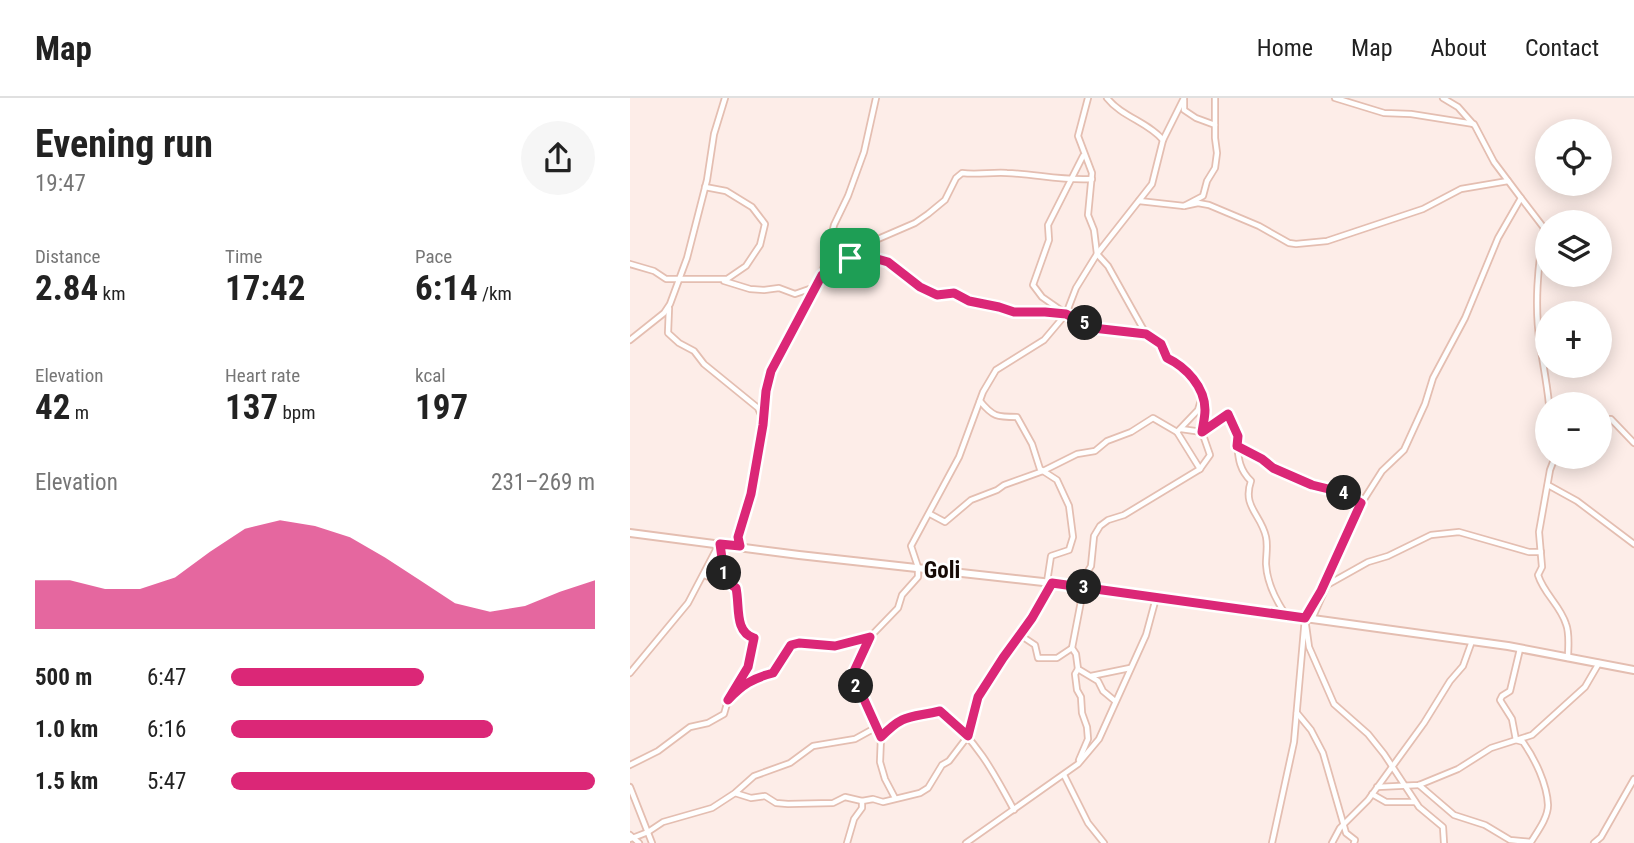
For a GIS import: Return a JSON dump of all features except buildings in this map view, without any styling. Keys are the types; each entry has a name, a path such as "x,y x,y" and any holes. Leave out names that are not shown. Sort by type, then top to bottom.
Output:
{"main road":[{"path":"630,533 1050,582 1472,641 1634,670"}],"street":[{"path":"725,98 713,134 705,187 687,258 669,307 668,333 694,351 705,364 758,408 764,419"},
{"path":"740,546 738,537 751,494 771,371 822,275 834,225 864,152 876,98"},
{"path":"1020,635 1035,645 1038,659 1057,657 1072,648 1083,579 1091,566 1094,536 1100,526 1108,520 1124,515 1200,469 1210,455 1202,432 1206,408 1196,381 1181,365 1167,358 1161,344 1146,334 1108,266 1097,254 1094,230 1088,215 1092,179 1078,136 1088,98"},
{"path":"1107,98 1119,110 1156,132 1163,140"},
{"path":"895,798 880,762 881,737 862,695 851,678 870,637 898,608 902,595 918,577 918,567 911,546 959,457 980,400 996,370 1044,340 1066,314 1076,288 1097,254 1152,184 1163,140 1184,98"},
{"path":"1184,98 1184,110 1215,125"},
{"path":"1184,206 1203,196 1207,181 1215,168 1215,98"},
{"path":"1335,98 1384,113 1474,124"},
{"path":"1443,98 1458,107 1474,124 1494,162 1544,228 1537,301 1547,392"},
{"path":"1084,155 1048,225 1049,240 1033,285 1042,297 1093,328 1146,334"},
{"path":"822,275 871,242 915,223 928,214 945,201 956,178 962,173 1092,179"},
{"path":"1139,201 1184,206 1209,205 1296,244 1326,241 1372,226 1423,209 1461,189 1508,181"},
{"path":"630,264 654,271 666,279 678,280 727,279 746,265 760,245 765,225 752,207 726,191 705,187"},
{"path":"1273,842 1294,742 1309,618 1361,503 1382,471 1404,450 1425,404 1433,378 1465,318 1498,238 1521,198"},
{"path":"850,258 870,257 888,262 920,287 937,295 954,293 969,301 1014,312 1066,314"},
{"path":"720,280 750,289 779,288 794,294 815,287"},
{"path":"630,340 669,307"},
{"path":"1179,431 1198,410 1202,397"},
{"path":"735,793 751,798 765,796 776,803 788,804 833,803 845,797 883,802 920,793 928,788 942,765 968,736 978,697 1020,635 1050,582 1051,556 1069,550 1073,537 1069,506 1057,480 1043,471 1017,418 998,417 980,400"},
{"path":"930,514 945,522 971,500 1077,454 1095,451 1153,418 1179,431 1202,432 1228,414 1238,436 1241,468 1251,481 1247,493 1250,505 1265,533 1269,581 1276,600 1286,615"},
{"path":"1612,420 1634,443"},
{"path":"1179,431 1200,469"},
{"path":"1237,446 1273,468 1312,485 1345,493 1361,503"},
{"path":"1552,469 1539,532 1542,566 1538,575 1567,625 1568,658"},
{"path":"1548,485 1577,501 1634,544"},
{"path":"1444,843 1443,827 1415,802 1368,734 1334,704 1309,647 1309,618 1326,585 1368,562 1388,556 1431,535 1458,532 1529,552 1541,552"},
{"path":"630,673 688,603 720,544"},
{"path":"720,544 725,580"},
{"path":"630,765 658,751 690,727 708,723 724,714 728,700 748,667 754,638 748,636 739,624 736,588 725,580 704,575"},
{"path":"966,843 1064,775 1099,739 1146,635 1156,598"},
{"path":"728,700 740,687 754,678 773,673 791,645 799,643 835,646 870,637"},
{"path":"1332,843 1343,825 1372,794 1424,723 1450,681 1463,666 1472,641"},
{"path":"1072,648 1076,653 1079,669 1098,681 1103,691 1115,701"},
{"path":"1516,740 1512,719 1500,700 1510,691 1520,649"},
{"path":"1377,787 1419,785 1458,769 1491,748 1532,735 1585,687 1599,663"},
{"path":"1090,676 1130,668"},
{"path":"1077,764 1088,739 1081,697 1077,690 1075,674 1079,669"},
{"path":"881,737 894,723 907,716 940,711 976,745 1014,810"},
{"path":"1297,713 1311,730 1323,753 1343,825 1354,843"},
{"path":"631,837 648,832 663,822 712,808 754,776 790,763 813,746 855,739 875,728"},
{"path":"1419,785 1454,815 1485,825 1510,840 1533,842 1548,806 1538,764 1524,742 1516,740"},
{"path":"1064,775 1088,822 1104,843"},
{"path":"1594,843 1601,837 1634,779"},
{"path":"630,787 652,843"},
{"path":"1372,794 1386,802 1415,802"},
{"path":"847,843 854,819 862,808 862,801"},
{"path":"631,837 639,843"}],"district":[{"name":"Goli","path":"942,570"}],"route":[{"path":"870,257 888,262 920,287 937,295 954,293 969,301 1014,312 1066,314 1093,328 1146,334 1161,344 1167,358 1181,365 1196,381 1206,408 1202,432 1228,414 1238,436 1237,446 1273,468 1312,485 1345,493 1361,503 1321,591 1305,618 1052,583 1032,618 978,697 968,736 940,711 907,716 894,723 881,737 862,695 851,678 870,637 835,646 821,643 791,645 773,673 754,678 740,687 728,700 748,667 754,638 748,636 739,624 736,588 725,580 720,544 740,546 738,537 751,494 766,391 777,357 822,275 850,258 870,257"}]}
